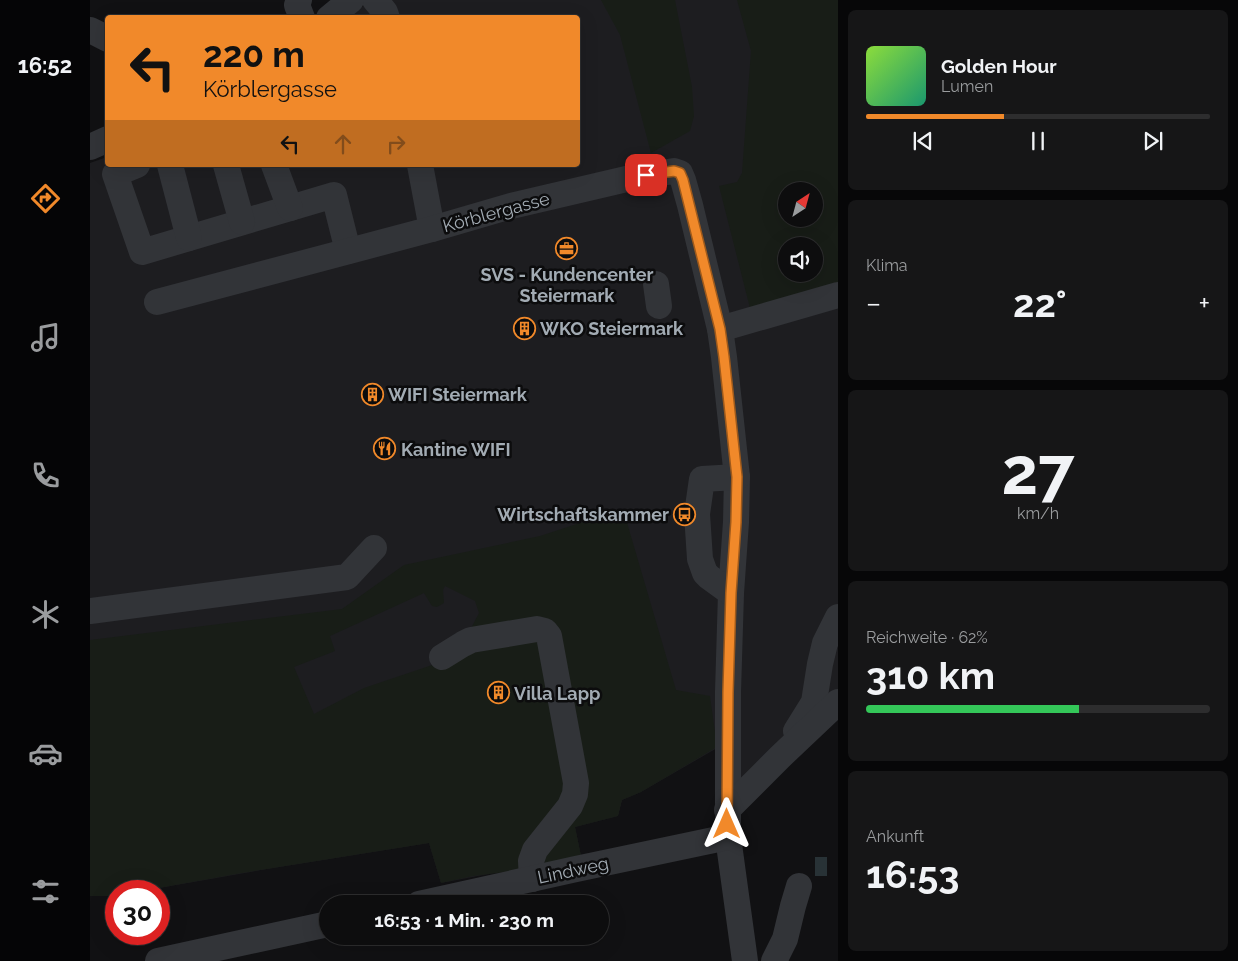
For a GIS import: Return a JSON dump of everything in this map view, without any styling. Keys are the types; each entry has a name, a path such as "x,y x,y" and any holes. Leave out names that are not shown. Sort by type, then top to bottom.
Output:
{"street":[{"path":"299,0 297,5 301,15"},
{"path":"333,15 352,0"},
{"path":"375,0 386,15"},
{"path":"90,30 105,38"},
{"path":"90,147 105,140"},
{"path":"132,167 115,174 142,252 334,195 348,251"},
{"path":"171,167 189,238"},
{"path":"227,167 242,222"},
{"path":"275,167 290,208"},
{"path":"420,167 432,229"},
{"name":"Körblergasse","path":"157,302 521,204 635,177 674,171 680,173 720,329 737,477 728,692 727,810 728,837 745,961"},
{"path":"720,329 838,296"},
{"path":"731,593 705,573 700,559 697,514 702,479 737,477"},
{"path":"90,611 347,577 374,548"},
{"path":"780,757 814,702 825,643 838,617"},
{"path":"442,657 471,640 537,629 545,630 549,636 576,783 575,794 570,806 535,850 531,861 532,879"},
{"path":"727,810 838,702"},
{"name":"Lindweg","path":"460,895 728,837"},
{"path":"774,961 785,939 799,886"},
{"path":"158,961 319,926"}],"shaded area":[{"path":"371,0 838,0 838,702 727,810 717,748 641,792 622,800 618,816 575,827 581,856 441,883 429,843 170,886 170,880 105,880 105,896 90,896 90,163 105,158 105,167 580,167 580,15 352,15"},
{"path":"601,0 675,0 692,87 694,116 690,131 651,153 620,35"},
{"path":"737,0 838,0 838,284 750,308 719,186 737,182 742,173 751,51"},
{"path":"623,509 676,690 710,696 717,747 641,792 622,800 618,816 575,827 581,856 537,868 473,876 441,883 429,843 170,886 170,880 105,880 105,896 90,896 90,640 342,609 404,565 540,536","holes":["445,586 475,601 479,613 456,657 364,688 314,714 294,667 335,651 330,636 424,593 432,606 437,607 444,603 443,590"]},
{"path":"815,857 827,857 827,876 815,876"}],"place":[{"name":"SVS - Kundencenter Steiermark","path":"567,249"},
{"name":"WKO Steiermark","path":"524,328"},
{"name":"WIFI Steiermark","path":"372,394"},
{"name":"Kantine WIFI","path":"385,449"},
{"name":"Wirtschaftskammer","path":"685,514"},
{"name":"Villa Lapp","path":"498,693"}],"route":[{"path":"646,175 674,171 680,173 683,180 720,329 724,357 737,477 728,692 727,824"}]}
